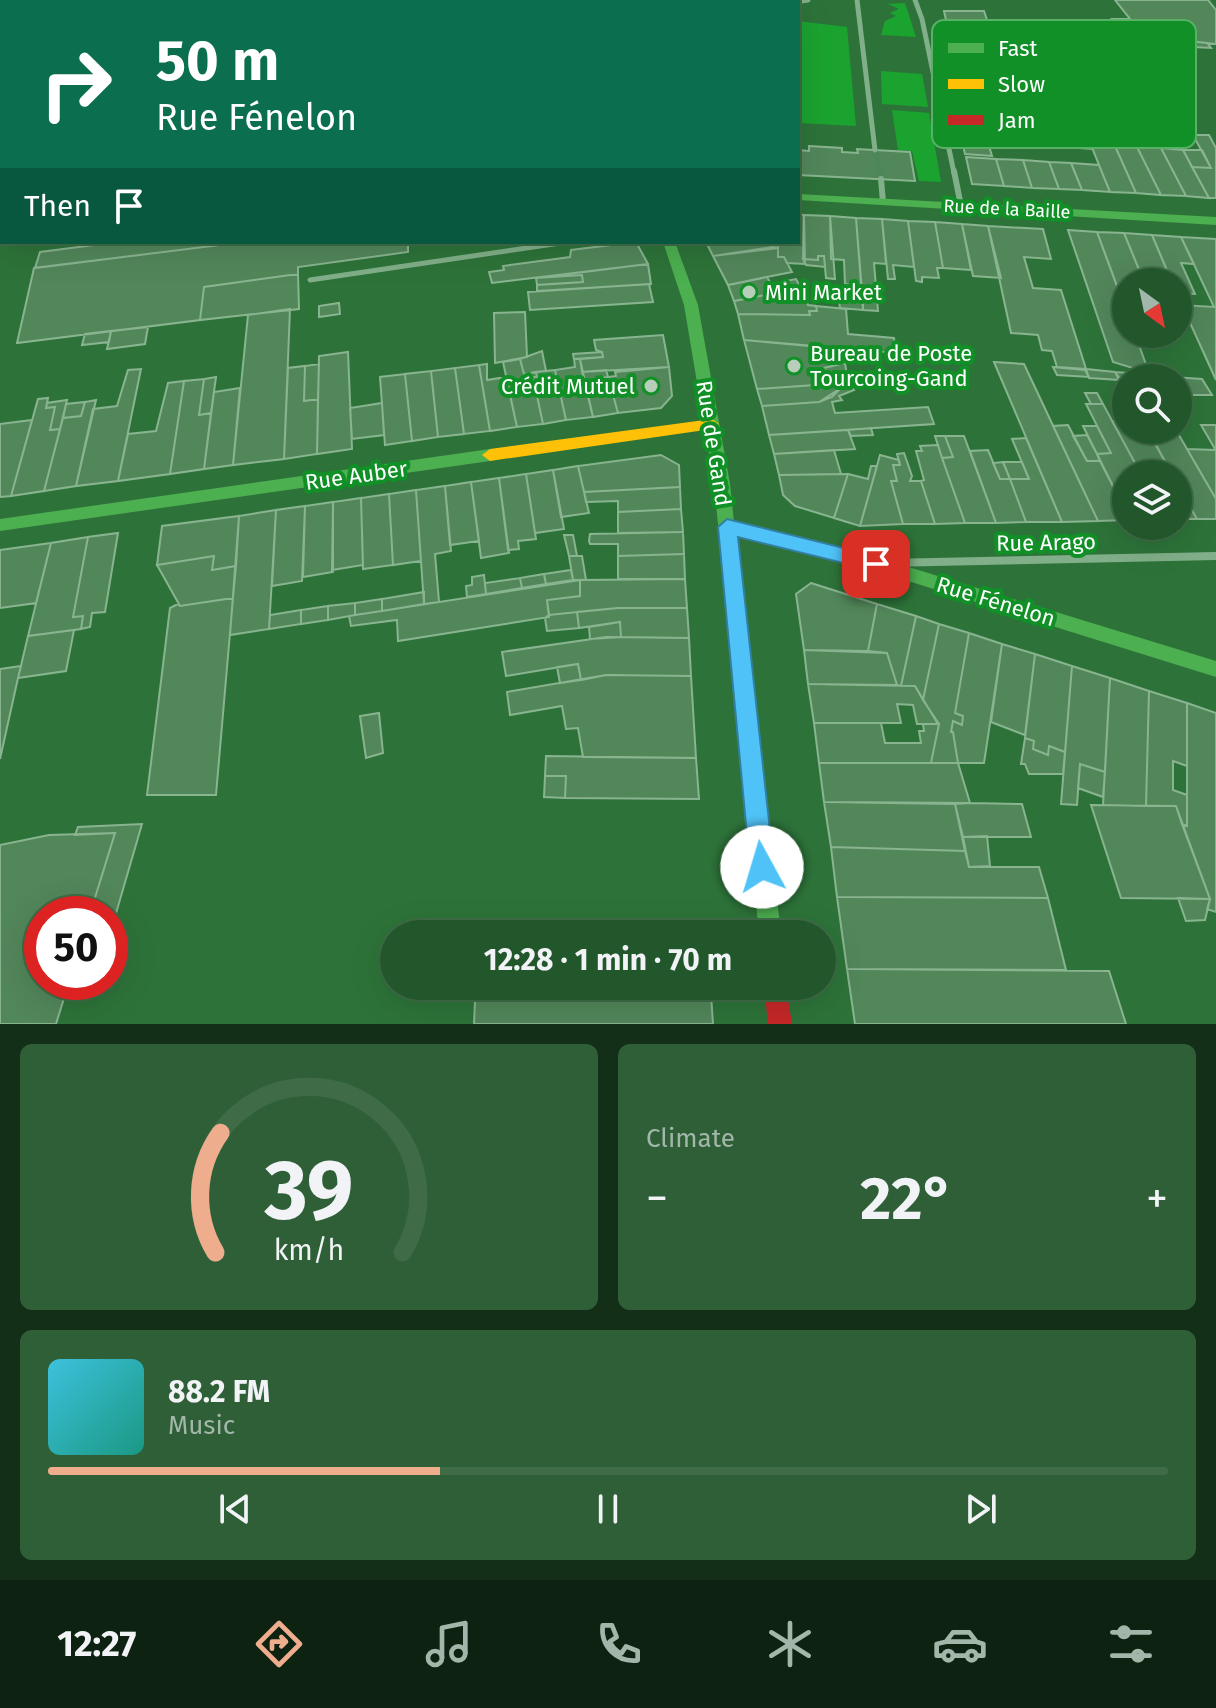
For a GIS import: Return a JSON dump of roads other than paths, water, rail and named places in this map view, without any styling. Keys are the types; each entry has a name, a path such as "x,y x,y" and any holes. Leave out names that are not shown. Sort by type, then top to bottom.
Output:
{"street":[{"path":"857,0 875,150"},
{"path":"915,0 932,67"},
{"path":"949,148 961,206"},
{"path":"881,179 883,202"},
{"name":"Rue de la Baille","path":"800,197 1216,221"},
{"name":"Rue de Gand","path":"670,244 688,295 712,424 727,527 769,920"},
{"name":"Rue Auber","path":"0,525 712,424"},
{"name":"Rue Fénelon","path":"727,527 876,564 1216,669"},
{"name":"Rue Arago","path":"876,564 1216,556"},
{"path":"777,1000 780,1024"}],"lane":[{"path":"310,280 553,244"}],"tunnel":[{"path":"875,150 880,173"},
{"path":"879,171 881,179"}],"place":[{"name":"Mini Market","path":"749,292"},
{"name":"Bureau de Poste Tourcoing-Gand","path":"794,366"},
{"name":"Crédit Mutuel","path":"651,386"}]}
